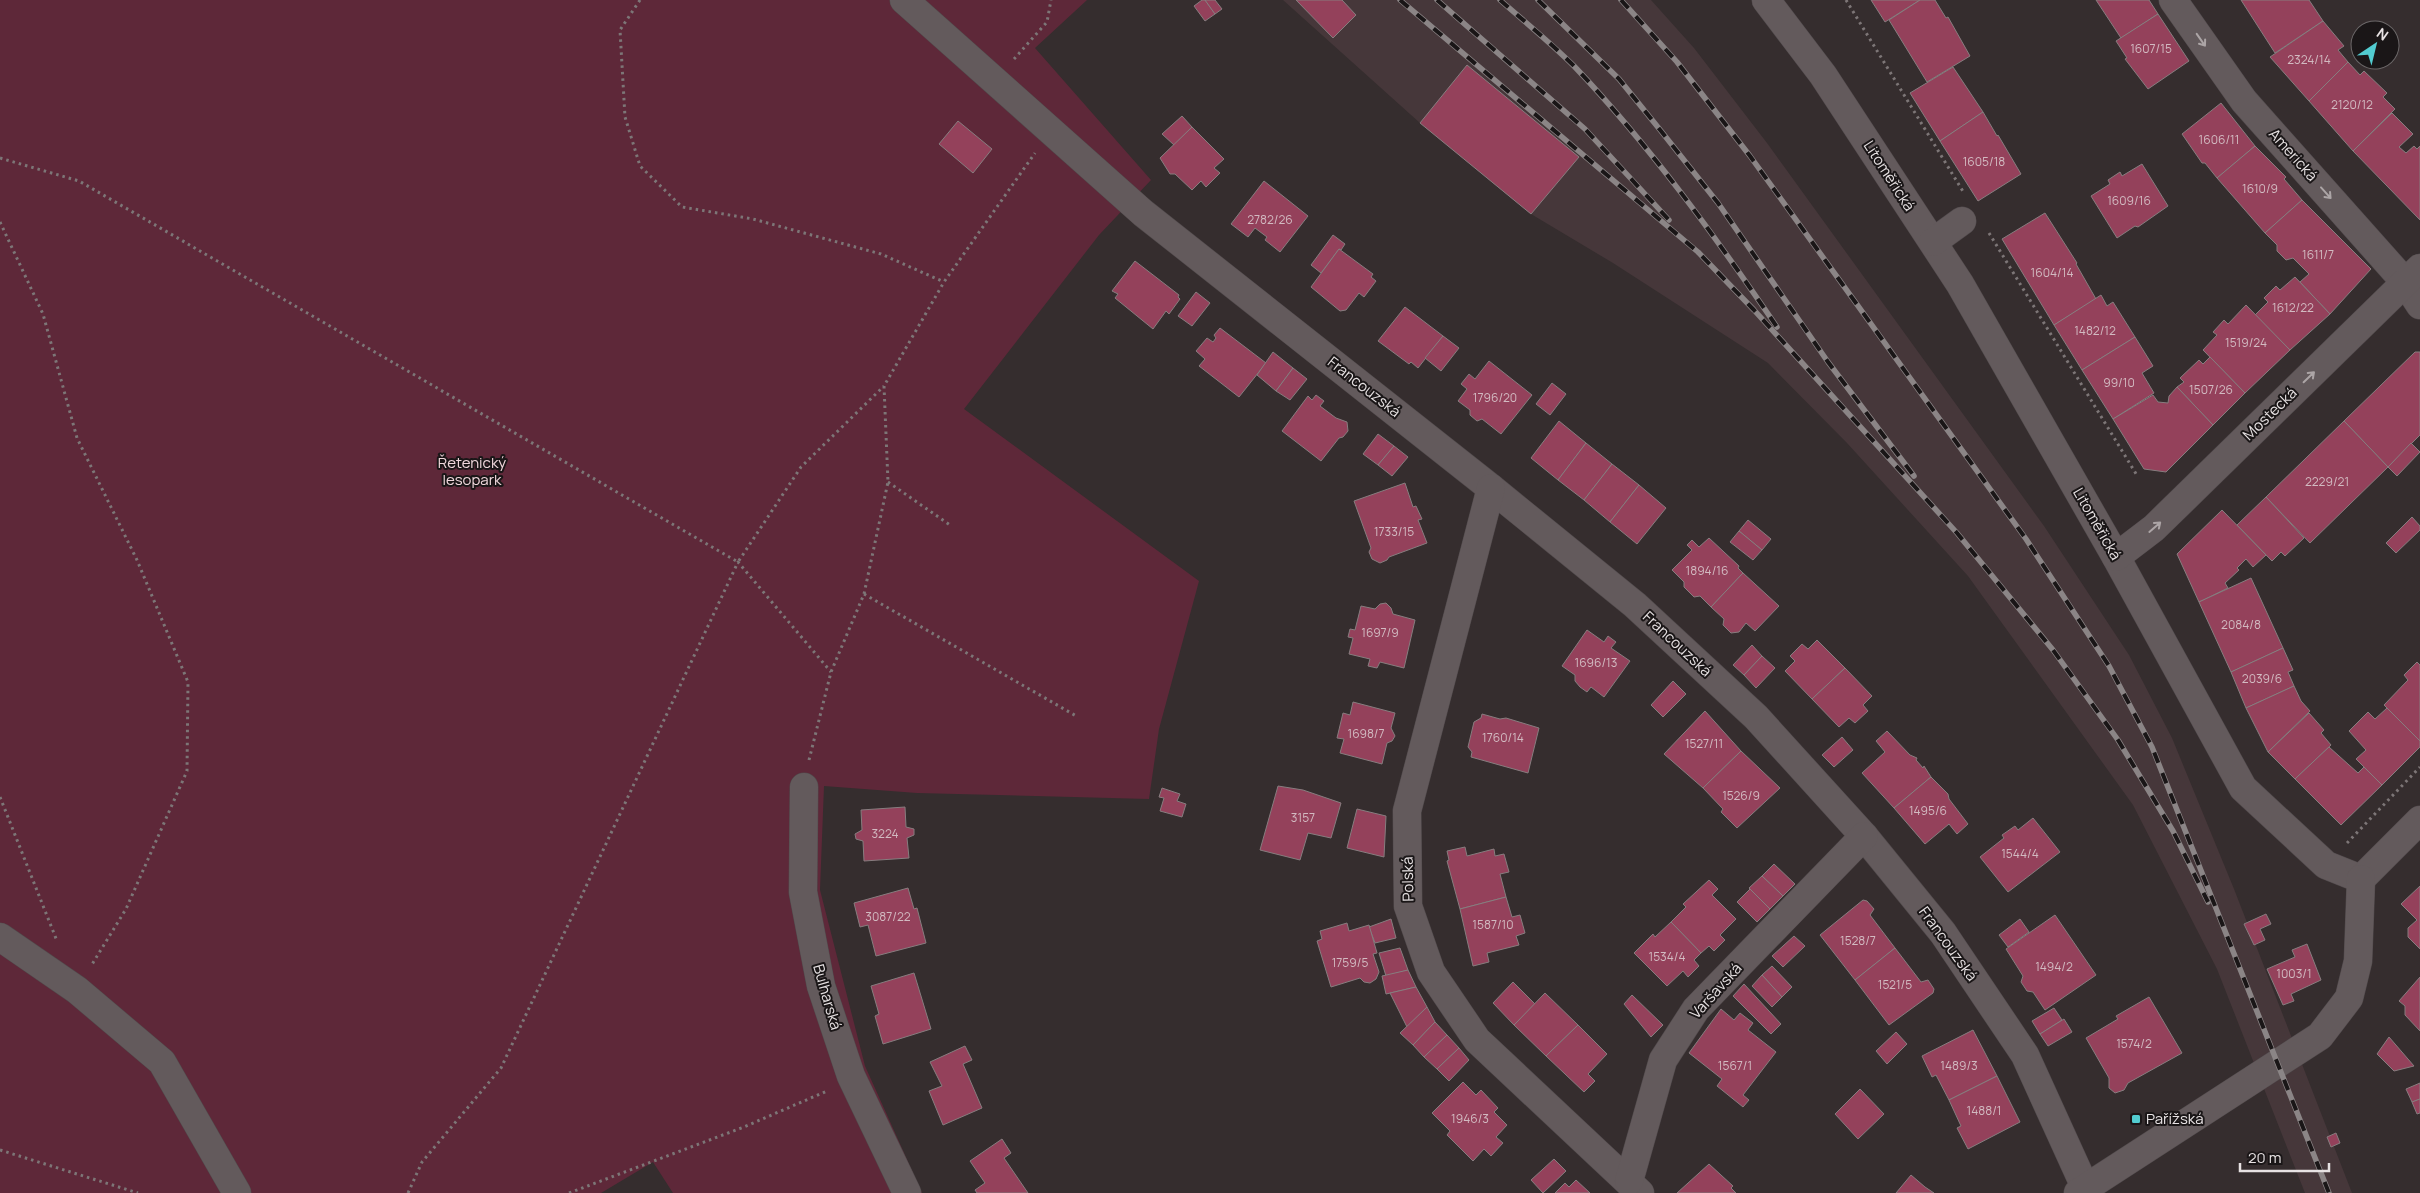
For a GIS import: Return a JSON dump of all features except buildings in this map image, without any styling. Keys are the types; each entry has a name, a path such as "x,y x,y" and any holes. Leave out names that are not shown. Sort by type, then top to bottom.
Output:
{"street":[{"name":"Francouzská","path":"904,0 1144,213 1491,488 1635,605 1756,717 1864,836 1943,933 2025,1055 2082,1190"},
{"name":"Litoměřická","path":"1766,0 1823,75 1960,284 2116,557 2243,788 2326,865 2360,879"},
{"name":"Americká","path":"2173,0 2244,101 2413,275 2420,305"},
{"path":"1933,242 1964,208"},
{"name":"Mostecká","path":"2116,557 2154,528 2413,275"},
{"name":"Polská","path":"1491,488 1408,811 1408,906 1431,972 1477,1040 1634,1187"},
{"name":"Bulharská","path":"804,787 803,892 821,986 851,1076 907,1193"},
{"path":"2082,1190 2320,1036 2349,998 2358,961 2360,879 2420,820"},
{"name":"Varšavská","path":"1634,1187 1663,1060 1696,1009 1864,836"},
{"path":"0,937 77,990 162,1062 237,1193"}],"path":[{"path":"640,0 620,30 625,117 640,166 682,207 753,219 881,254 944,282"},
{"path":"995,81 1047,22 1050,0"},
{"path":"1846,0 1964,208"},
{"path":"408,1193 422,1162 501,1068 738,562 801,467 884,386 944,282 1050,131"},
{"path":"0,158 79,181 738,562 831,672"},
{"path":"0,222 43,314 77,438 137,560 188,682 187,771 126,909 77,990"},
{"path":"1987,230 2138,477"},
{"path":"804,787 803,781 831,672 864,594 888,482 884,386"},
{"path":"888,482 950,524"},
{"path":"864,594 1078,717"},
{"path":"2326,865 2420,767"},
{"path":"0,797 58,944"},
{"path":"569,1193 744,1127 835,1088 851,1076"},
{"path":"0,1150 138,1193"}],"shaded area":[{"path":"1283,0 1651,0 1694,48 1767,143 2044,526 2129,655 2172,738 2234,889 2352,1193 2305,1193 2217,969 2133,805 1968,576 1847,443 1768,363 1613,263 1531,214 1420,123"}],"green space":[{"name":"Řetenický lesopark","path":"0,0 1087,0 1035,48 1151,180 1099,235 964,409 1199,581 1159,729 1149,799 917,793 824,786 820,890 865,1066 922,1193 673,1193 653,1162 601,1193 0,1193"}],"railway":[{"path":"1400,0 1698,252 1754,310 1957,533 2053,650 2118,740 2173,831 2208,902"},
{"path":"1437,0 1585,129 1669,220"},
{"path":"1500,0 1574,66 1602,96 1681,192 1777,327"},
{"path":"1538,0 1619,79 1718,203 1828,362 1914,476"},
{"path":"1621,0 1677,62 1750,156 2026,539 2109,666 2152,747 2329,1193"}],"place":[{"name":"Pařížská","path":"2136,1119"}]}
